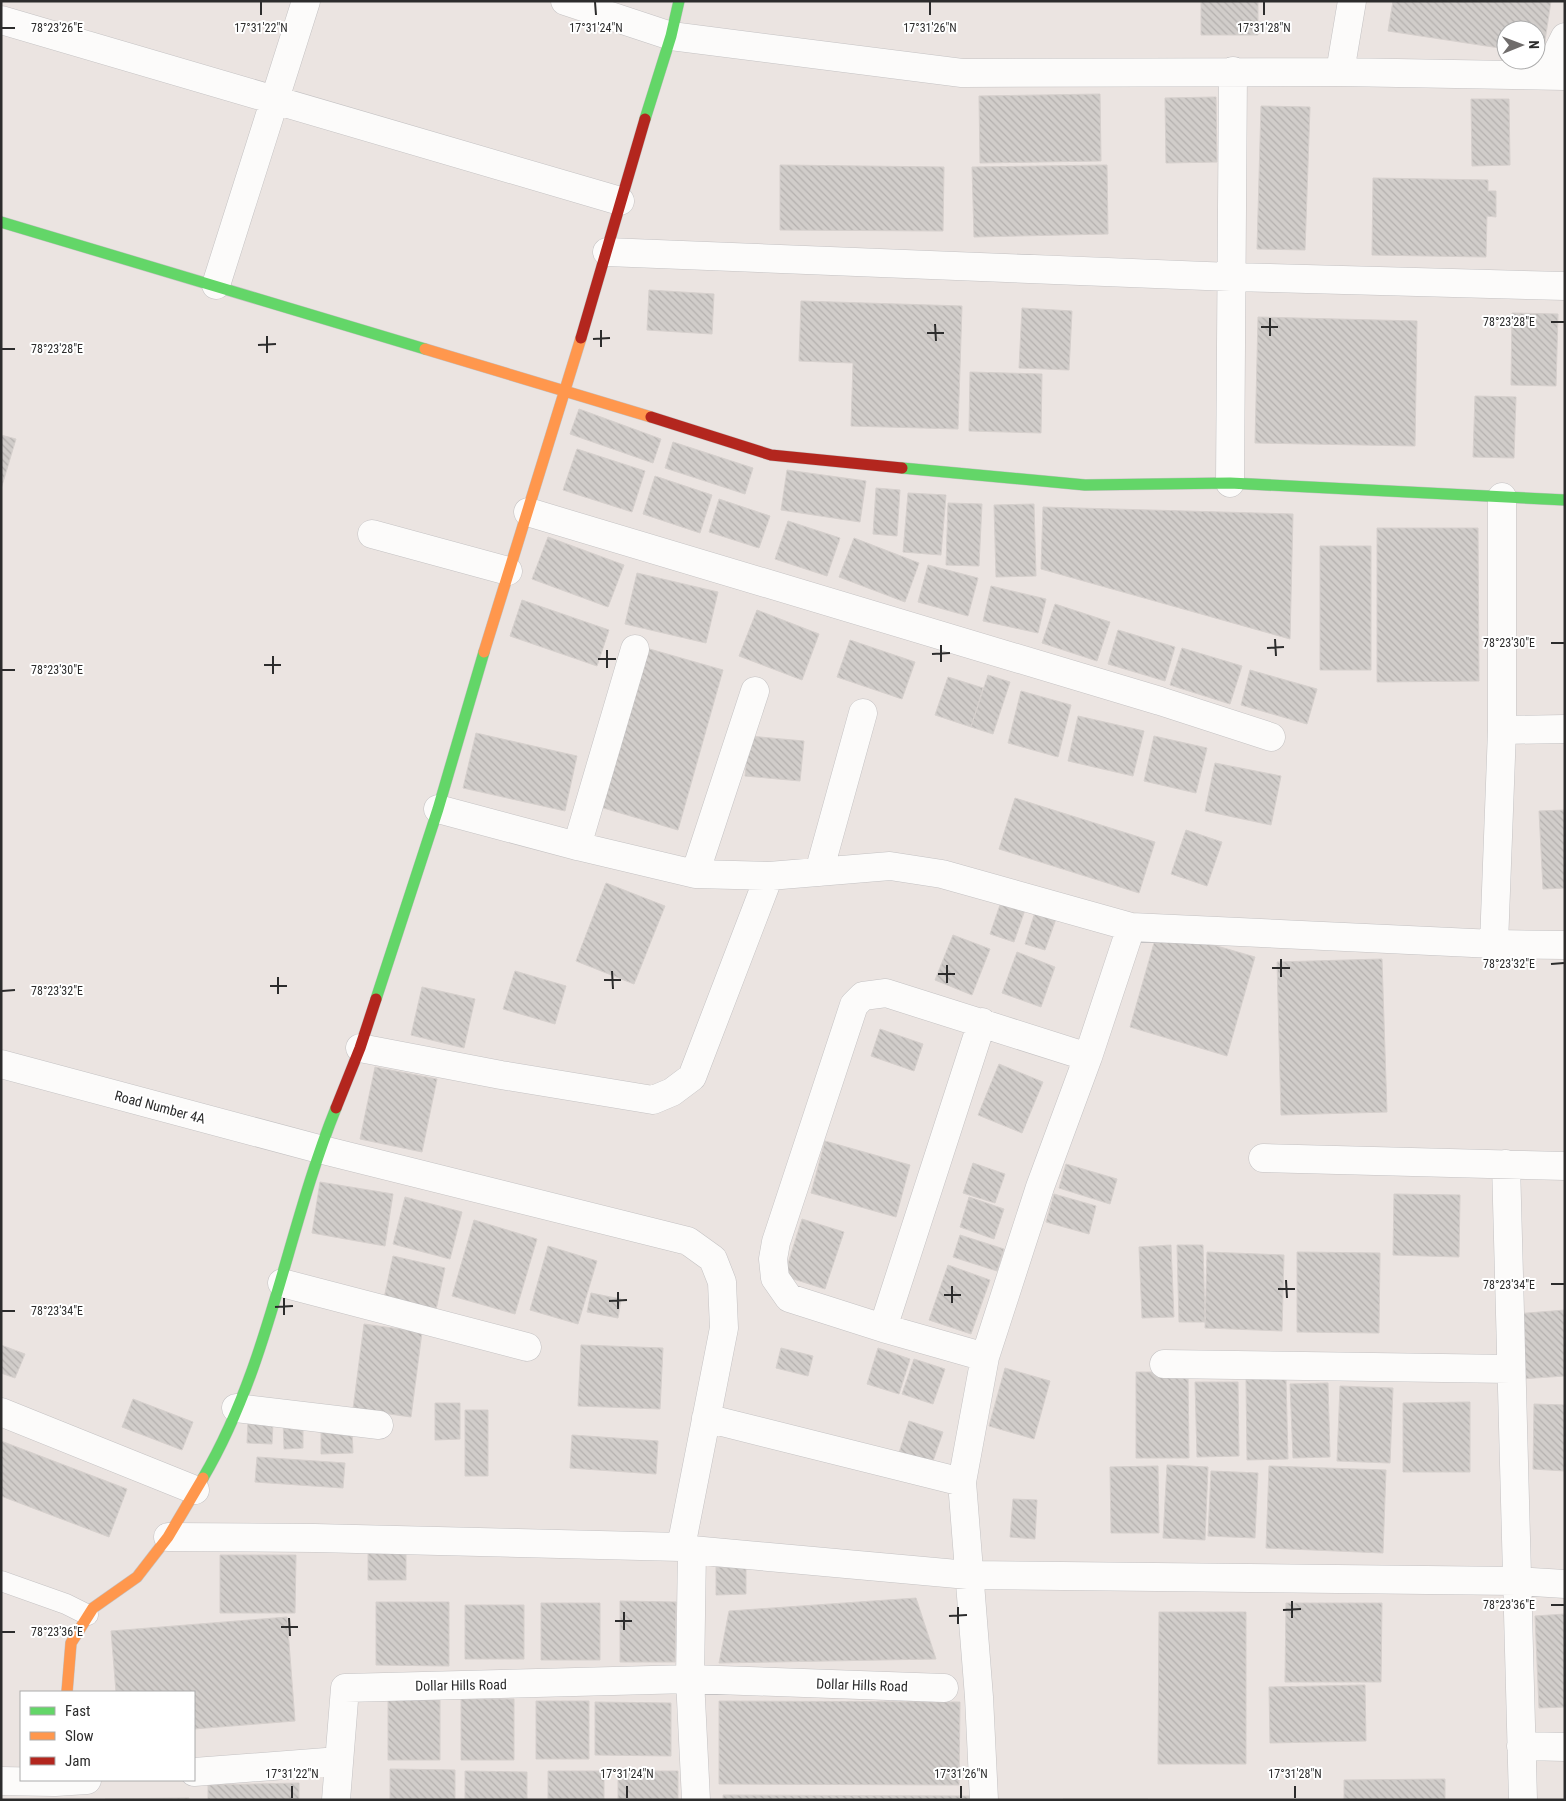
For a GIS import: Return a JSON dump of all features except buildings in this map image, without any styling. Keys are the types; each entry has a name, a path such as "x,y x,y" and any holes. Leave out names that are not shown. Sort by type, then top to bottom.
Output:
{"street":[{"path":"216,285 306,1"},
{"path":"564,1 671,36 962,73 1232,71 1555,76 1565,37"},
{"path":"67,1691 71,1643 88,1615 93,1608 137,1577 168,1537 223,1444 282,1283 319,1150 360,1048 438,809 508,571 566,390 607,252 620,201 671,36 679,1"},
{"path":"1340,72 1352,1"},
{"path":"1,20 620,201"},
{"path":"1230,483 1232,71"},
{"path":"1,222 566,390 771,455 1085,485 1230,483 1565,500"},
{"path":"607,252 1231,277 1565,286"},
{"path":"1494,944 1502,730 1502,497"},
{"path":"528,512 1160,701 1271,737"},
{"path":"372,534 508,571"},
{"path":"578,846 635,649"},
{"path":"695,874 755,691"},
{"path":"819,872 863,713"},
{"path":"1502,730 1565,729"},
{"path":"438,809 578,846 695,874 769,876 890,866 942,874 1131,927 1494,944 1565,945"},
{"path":"360,1048 501,1075 653,1100 672,1092 692,1076 769,876"},
{"path":"984,1800 979,1697 962,1482 985,1357 1040,1186 1088,1057 1131,927"},
{"path":"985,1357 883,1328 789,1298 775,1278 773,1259 776,1242 854,1005 863,996 886,993 1088,1057"},
{"path":"883,1328 982,1022"},
{"name":"Road Number 4A","path":"1,1064 319,1150 688,1241 714,1259 722,1282 724,1328 706,1418 687,1548 690,1679"},
{"path":"1263,1158 1565,1166"},
{"path":"1506,1164 1523,1800"},
{"path":"282,1283 527,1347"},
{"path":"1164,1364 1511,1369"},
{"path":"236,1408 379,1425"},
{"path":"1,1412 195,1490"},
{"path":"706,1418 962,1482"},
{"path":"168,1537 314,1538 687,1548 968,1575 1516,1581 1565,1584"},
{"path":"690,1679 696,1800"},
{"name":"Dollar Hills Road","path":"336,1800 345,1688 690,1679 944,1688"},
{"path":"1521,1746 1565,1747"},
{"path":"195,1772 339,1760"},
{"path":"1,1781 55,1787 82,1781"}],"lane":[{"path":"1,1581 66,1604 88,1615"}],"traffic: fast":[{"path":"645,119 671,36 679,1"},
{"path":"1,222 425,349"},
{"path":"902,468 1085,485 1230,483 1565,500"},
{"path":"376,999 438,809 484,652"},
{"path":"203,1478 226,1434 262,1343 304,1201 336,1108"}],"traffic: slow":[{"path":"484,652 581,338"},
{"path":"425,349 651,417"},
{"path":"67,1691 71,1643 93,1608 137,1577 168,1537 203,1478"}],"traffic: jam":[{"path":"581,338 645,119"},
{"path":"651,417 771,455 902,468"},
{"path":"336,1108 360,1048 376,999"}]}
